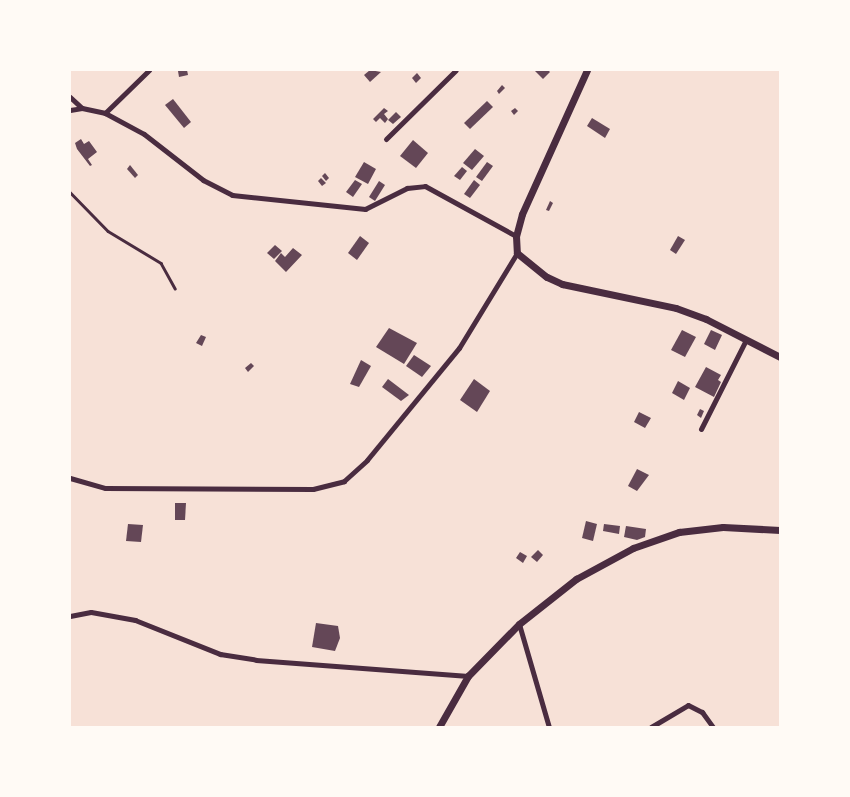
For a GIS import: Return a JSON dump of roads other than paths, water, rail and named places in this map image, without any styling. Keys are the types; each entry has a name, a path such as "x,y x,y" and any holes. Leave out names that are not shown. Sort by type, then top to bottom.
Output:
{"street":[{"path":"105,113 150,70"},
{"path":"386,139 456,70"},
{"path":"70,478 115,488 313,490 344,481 367,460 459,348 517,253 516,236 522,214 587,70"},
{"path":"70,97 82,108"},
{"path":"70,110 82,108 105,113 144,134 203,180 232,196 365,209 406,188 424,186 516,236"},
{"path":"517,253 547,277 562,284 676,308 780,357"},
{"path":"700,428 746,340"},
{"path":"439,727 468,676 519,624 576,579 633,548 679,532 723,526 780,530"},
{"path":"70,616 91,612 136,620 220,654 256,660 468,676"},
{"path":"519,624 549,727"},
{"path":"651,727 688,705 702,712 713,727"}],"lane":[{"path":"70,192 108,231 161,263 175,288"}]}
